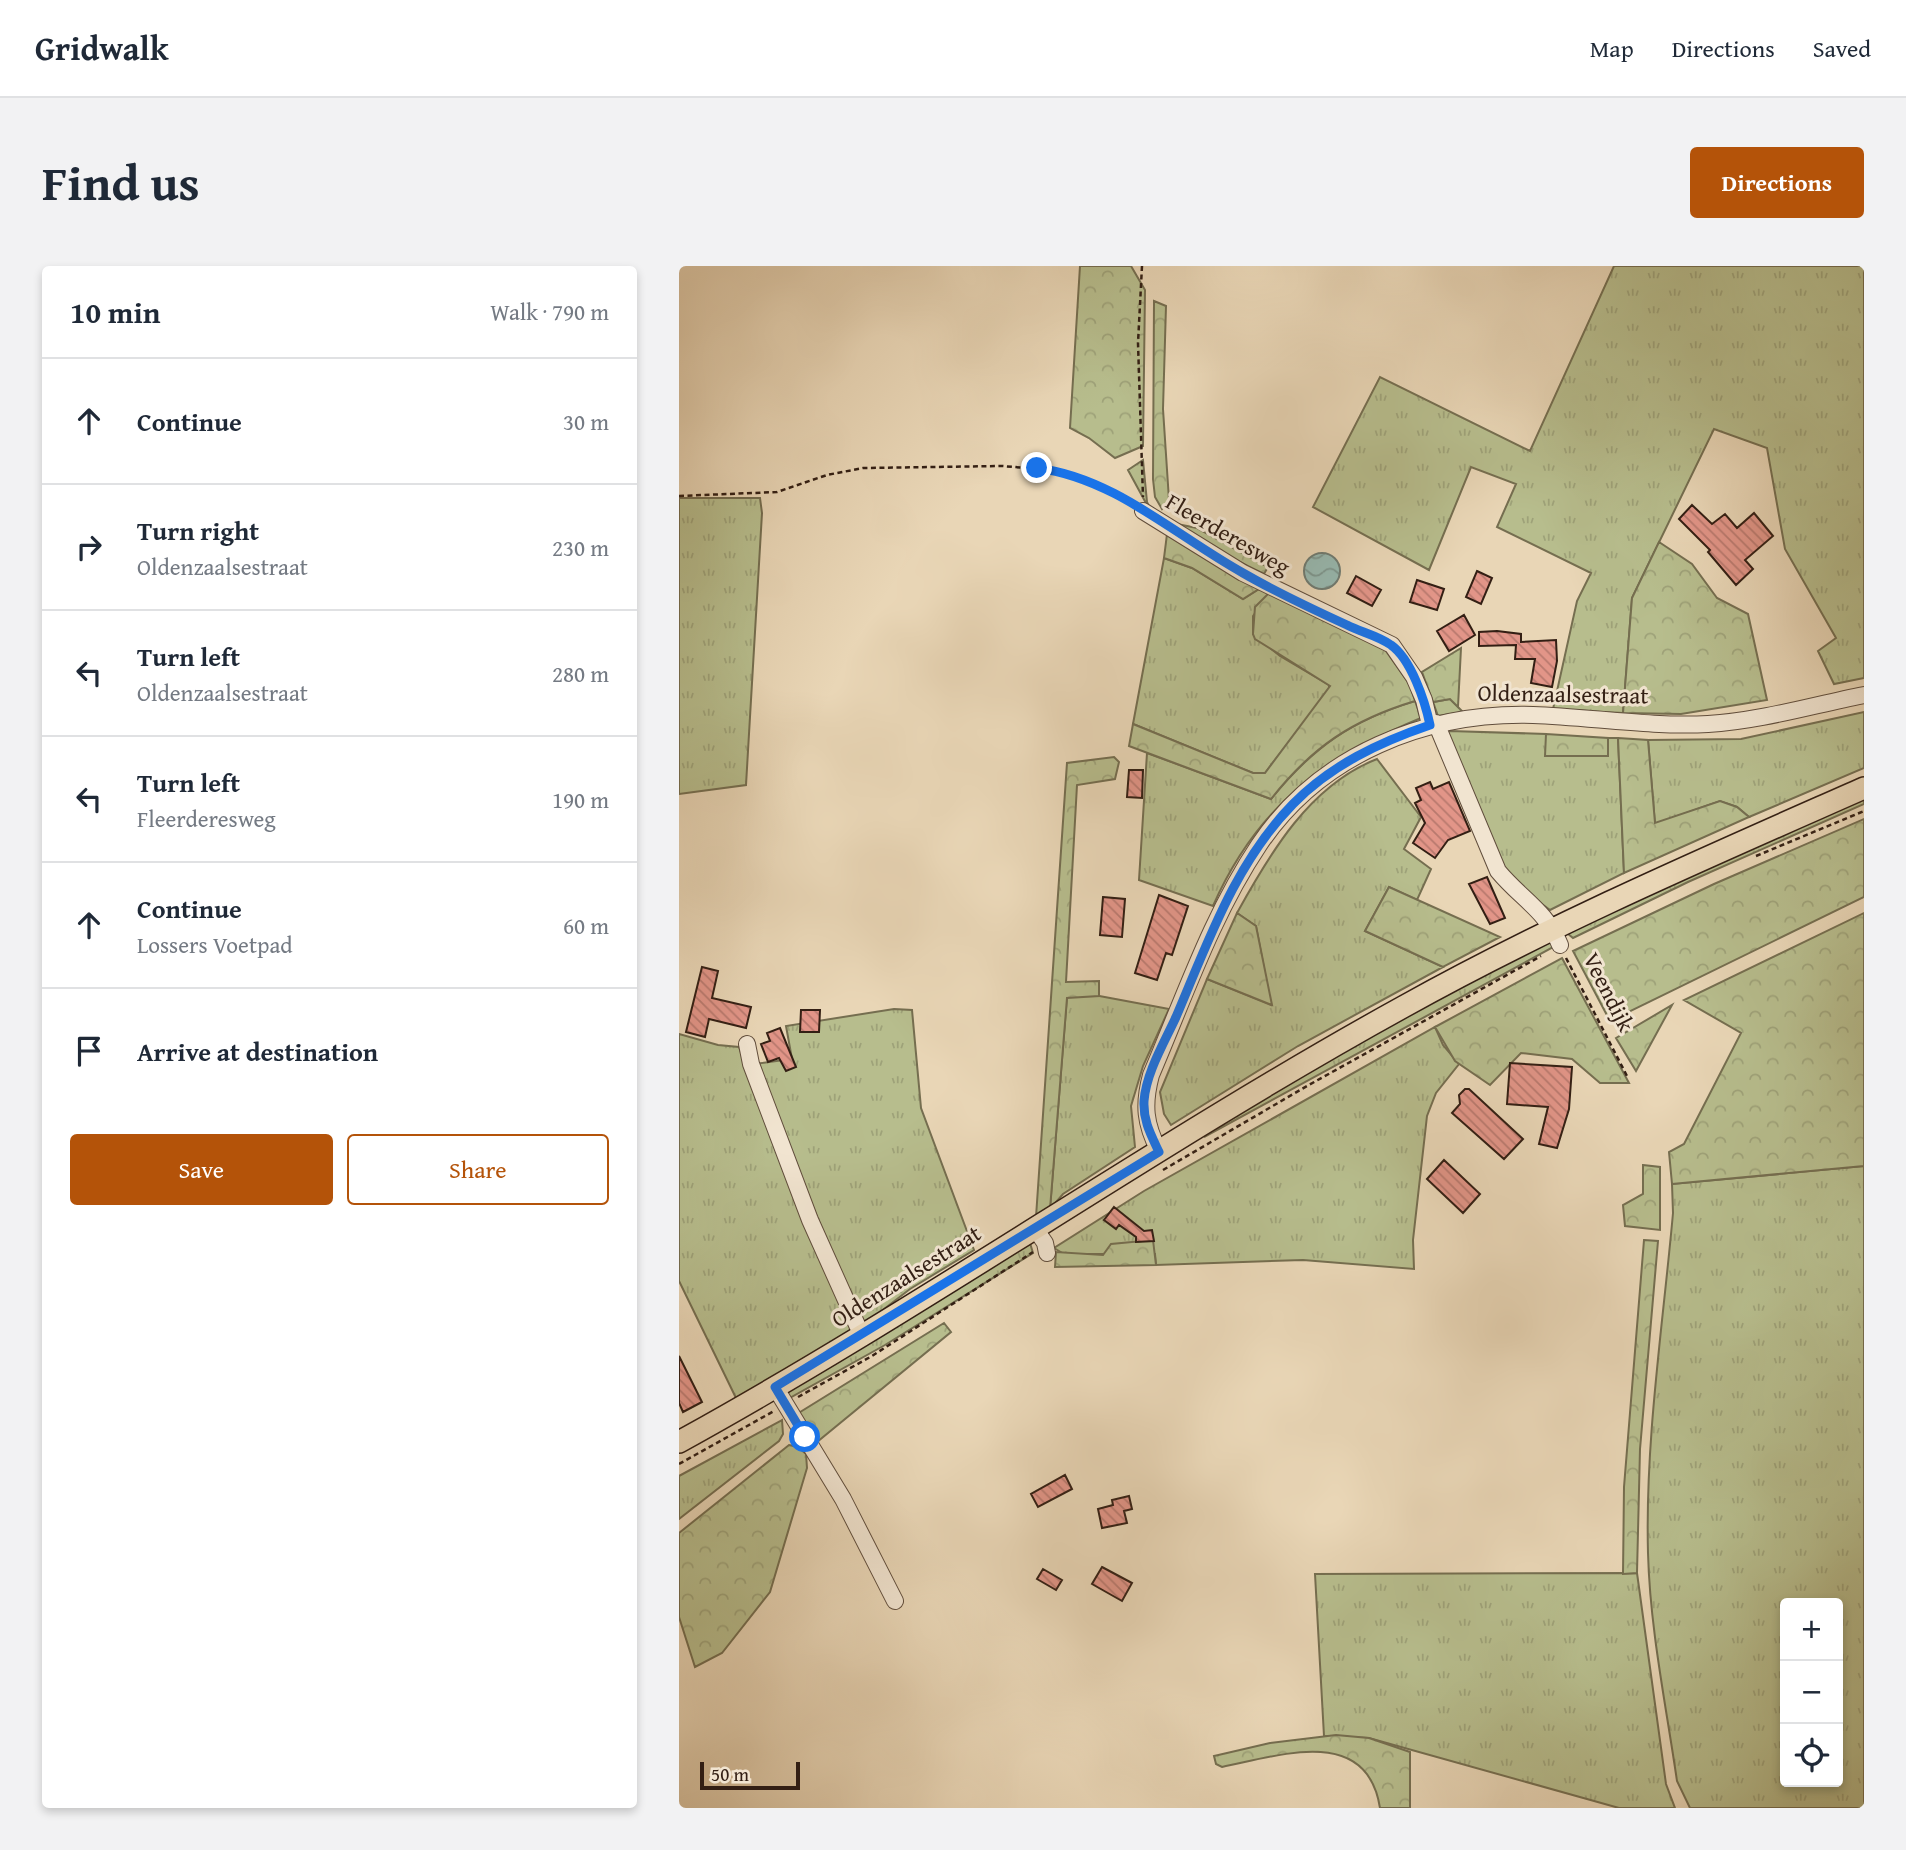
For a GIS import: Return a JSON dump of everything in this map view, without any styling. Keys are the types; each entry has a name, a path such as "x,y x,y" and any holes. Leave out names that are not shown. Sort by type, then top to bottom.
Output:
{"main road":[{"name":"Oldenzaalsestraat","path":"679,1441 779,1396 862,1336 1042,1241 1159,1152 1402,1007 1557,936 1864,788"}],"street":[{"name":"Fleerderesweg","path":"1143,511 1243,573 1392,645 1419,688 1498,871 1512,888 1541,910 1557,936"},
{"name":"Oldenzaalsestraat","path":"1159,1152 1144,1114 1151,1075 1241,873 1275,825 1314,785 1367,750 1433,724 1475,717 1532,715 1708,724 1864,695"},
{"path":"747,1044 751,1064 810,1220 862,1336"},
{"path":"779,1396 837,1489 895,1601"}],"path":[{"name":"Fleerderesweg","path":"1142,266 1138,344 1143,511"},
{"path":"679,496 777,492 827,475 863,468 1002,466 1062,471 1087,480 1143,511"},
{"path":"1751,858 1864,811"},
{"path":"1158,1173 1557,936"},
{"name":"Veendijk","path":"1557,936 1627,1076"},
{"path":"679,1464 779,1396 938,1315 1042,1241"}],"green space":[{"path":"1080,266 1131,266 1145,290 1143,446 1115,458 1089,438 1070,428"},
{"path":"1614,266 1864,266 1864,678 1834,684 1818,651 1836,638 1785,549 1767,448 1714,429 1632,598 1623,713 1553,709 1577,601 1591,573 1497,527 1516,484 1471,467 1429,570 1313,507 1380,377 1530,451"},
{"path":"1154,301 1166,306 1163,409 1169,500 1162,509 1155,497 1153,479"},
{"path":"1143,460 1147,502 1153,516 1128,470"},
{"path":"679,498 760,498 762,513 746,785 679,794"},
{"path":"1177,524 1197,528 1268,567 1264,574 1211,548"},
{"path":"1167,534 1262,587 1243,599 1192,568 1164,558"},
{"path":"1659,542 1692,564 1717,598 1748,614 1767,700 1681,714 1623,713 1632,598"},
{"path":"1164,558 1192,568 1243,599 1262,587 1271,591 1253,616 1253,634 1280,656 1329,685 1329,690 1265,773 1253,773 1133,724"},
{"path":"1271,591 1381,644 1410,685 1415,701 1372,717 1335,738 1302,764 1271,799 1129,746 1133,724 1253,773 1265,773 1330,686 1255,639 1255,607"},
{"path":"1461,648 1458,707 1450,699 1433,702 1422,672"},
{"path":"1450,699 1463,712 1438,716 1433,702"},
{"path":"1415,701 1421,718 1385,734 1323,769 1272,813 1250,840 1213,906 1139,880 1147,753 1271,799 1302,764 1335,738 1372,717"},
{"path":"1864,712 1864,768 1749,817 1737,807 1720,801 1655,824 1648,740 1741,739"},
{"path":"1445,733 1546,734 1546,756 1608,756 1608,738 1618,738 1624,873 1550,910 1507,878"},
{"path":"1546,734 1608,738 1608,756 1545,756"},
{"path":"1618,738 1648,740 1655,823 1720,801 1737,807 1749,817 1624,873"},
{"path":"1114,757 1119,762 1115,779 1077,785 1066,982 1099,981 1099,996 1067,998 1050,1209 1036,1217 1067,763"},
{"path":"1377,759 1421,817 1404,849 1431,869 1417,900 1389,887 1365,931 1443,967 1298,1046 1171,1125 1164,1114 1160,1092 1207,979 1271,1005 1256,926 1237,913 1278,845 1312,803 1353,771"},
{"path":"1864,795 1864,804 1688,882 1573,938 1567,933"},
{"path":"1864,819 1864,897 1610,1021 1573,951 1714,884"},
{"path":"1389,887 1500,937 1443,967 1365,931"},
{"path":"1237,913 1256,926 1272,1005 1207,979"},
{"path":"1864,913 1864,1166 1672,1184 1669,1152 1684,1144 1741,1033 1684,1000"},
{"path":"1548,936 1557,945 1204,1137 1296,1076"},
{"path":"1562,958 1629,1083 1600,1083 1572,1059 1521,1053 1490,1085 1455,1061 1435,1027"},
{"path":"1094,995 1169,1009 1143,1066 1131,1106 1135,1147 1063,1194 1050,1209 1067,997"},
{"path":"1672,1005 1636,1071 1616,1038"},
{"path":"894,1009 912,1010 921,1108 974,1250 910,1289 862,1326 754,1064 792,1059 786,1026"},
{"path":"1435,1027 1443,1045 1459,1064 1436,1093 1427,1116 1413,1240 1414,1269 1303,1260 1156,1265 1155,1254 1064,1254 1054,1248 1144,1191"},
{"path":"679,1034 718,1045 739,1047 756,1096 852,1332 737,1400 679,1281"},
{"path":"1643,1165 1660,1167 1660,1230 1625,1226 1623,1205 1643,1194"},
{"path":"1864,1166 1864,1808 1690,1808 1677,1781 1655,1638 1648,1553 1652,1425 1673,1213 1672,1184"},
{"path":"1153,1240 1156,1265 1055,1267 1056,1252 1103,1255 1111,1244"},
{"path":"1644,1240 1658,1241 1640,1449 1637,1573 1623,1574 1624,1487"},
{"path":"1030,1243 1033,1253 885,1345 786,1400 784,1394"},
{"path":"944,1323 951,1332 817,1442 797,1414"},
{"path":"782,1420 783,1434 779,1441 679,1519 679,1476"},
{"path":"789,1445 798,1447 806,1454 807,1468 770,1592 722,1653 695,1667 679,1617 679,1533"},
{"path":"1637,1573 1666,1784 1675,1808 1619,1808 1369,1738 1324,1736 1315,1574"},
{"path":"1336,1735 1369,1738 1410,1752 1410,1808 1380,1808 1372,1782 1358,1765 1339,1755 1293,1753 1222,1767 1216,1764 1214,1756 1270,1743"}],"water":[{"path":"1322,553 1334,559 1340,571 1334,583 1322,589 1310,583 1304,571 1310,559"}],"building":[{"path":"1692,505 1712,524 1725,514 1737,528 1754,513 1773,536 1745,560 1753,569 1736,585 1708,552 1710,550 1679,519"},
{"path":"1477,571 1492,578 1481,604 1466,597"},
{"path":"1356,576 1381,590 1372,606 1347,593"},
{"path":"1417,580 1444,589 1437,610 1410,602"},
{"path":"1464,615 1475,635 1449,651 1437,631"},
{"path":"1479,632 1521,634 1521,642 1556,640 1557,661 1552,687 1531,683 1535,659 1515,659 1516,645 1479,646"},
{"path":"1129,770 1143,770 1142,798 1127,797"},
{"path":"1430,782 1433,789 1449,782 1470,831 1448,840 1435,858 1413,843 1425,823 1415,803 1421,800 1416,788"},
{"path":"1487,877 1505,918 1490,924 1469,884"},
{"path":"1159,895 1188,906 1172,955 1166,953 1157,980 1135,973"},
{"path":"1103,897 1125,899 1122,937 1100,935"},
{"path":"702,967 718,971 712,998 751,1007 746,1028 709,1019 705,1037 686,1032"},
{"path":"801,1010 820,1010 819,1032 800,1032"},
{"path":"780,1028 796,1067 786,1071 779,1058 768,1062 761,1044 770,1041 767,1033"},
{"path":"1510,1063 1572,1067 1569,1109 1557,1148 1539,1144 1548,1107 1507,1104"},
{"path":"1469,1089 1523,1139 1504,1159 1452,1113 1460,1104 1459,1095"},
{"path":"1444,1160 1480,1194 1463,1213 1427,1179"},
{"path":"1114,1207 1144,1231 1152,1230 1154,1241 1136,1242 1136,1237 1119,1225 1116,1229 1104,1220"},
{"path":"679,1356 702,1402 683,1412 679,1403"},
{"path":"1065,1475 1072,1489 1038,1507 1031,1494"},
{"path":"1129,1496 1132,1509 1124,1511 1127,1523 1102,1528 1098,1509 1113,1505 1112,1500"},
{"path":"1102,1567 1132,1583 1122,1601 1092,1584"},
{"path":"1043,1569 1062,1580 1056,1590 1037,1579"}],"route":[{"path":"805,1437 783,1405 775,1387 1159,1152 1144,1114 1151,1075 1235,882 1260,843 1293,804 1314,785 1367,750 1430,725 1424,700 1414,677 1392,645 1243,573 1120,497 1087,480 1062,471 1037,468"}]}
